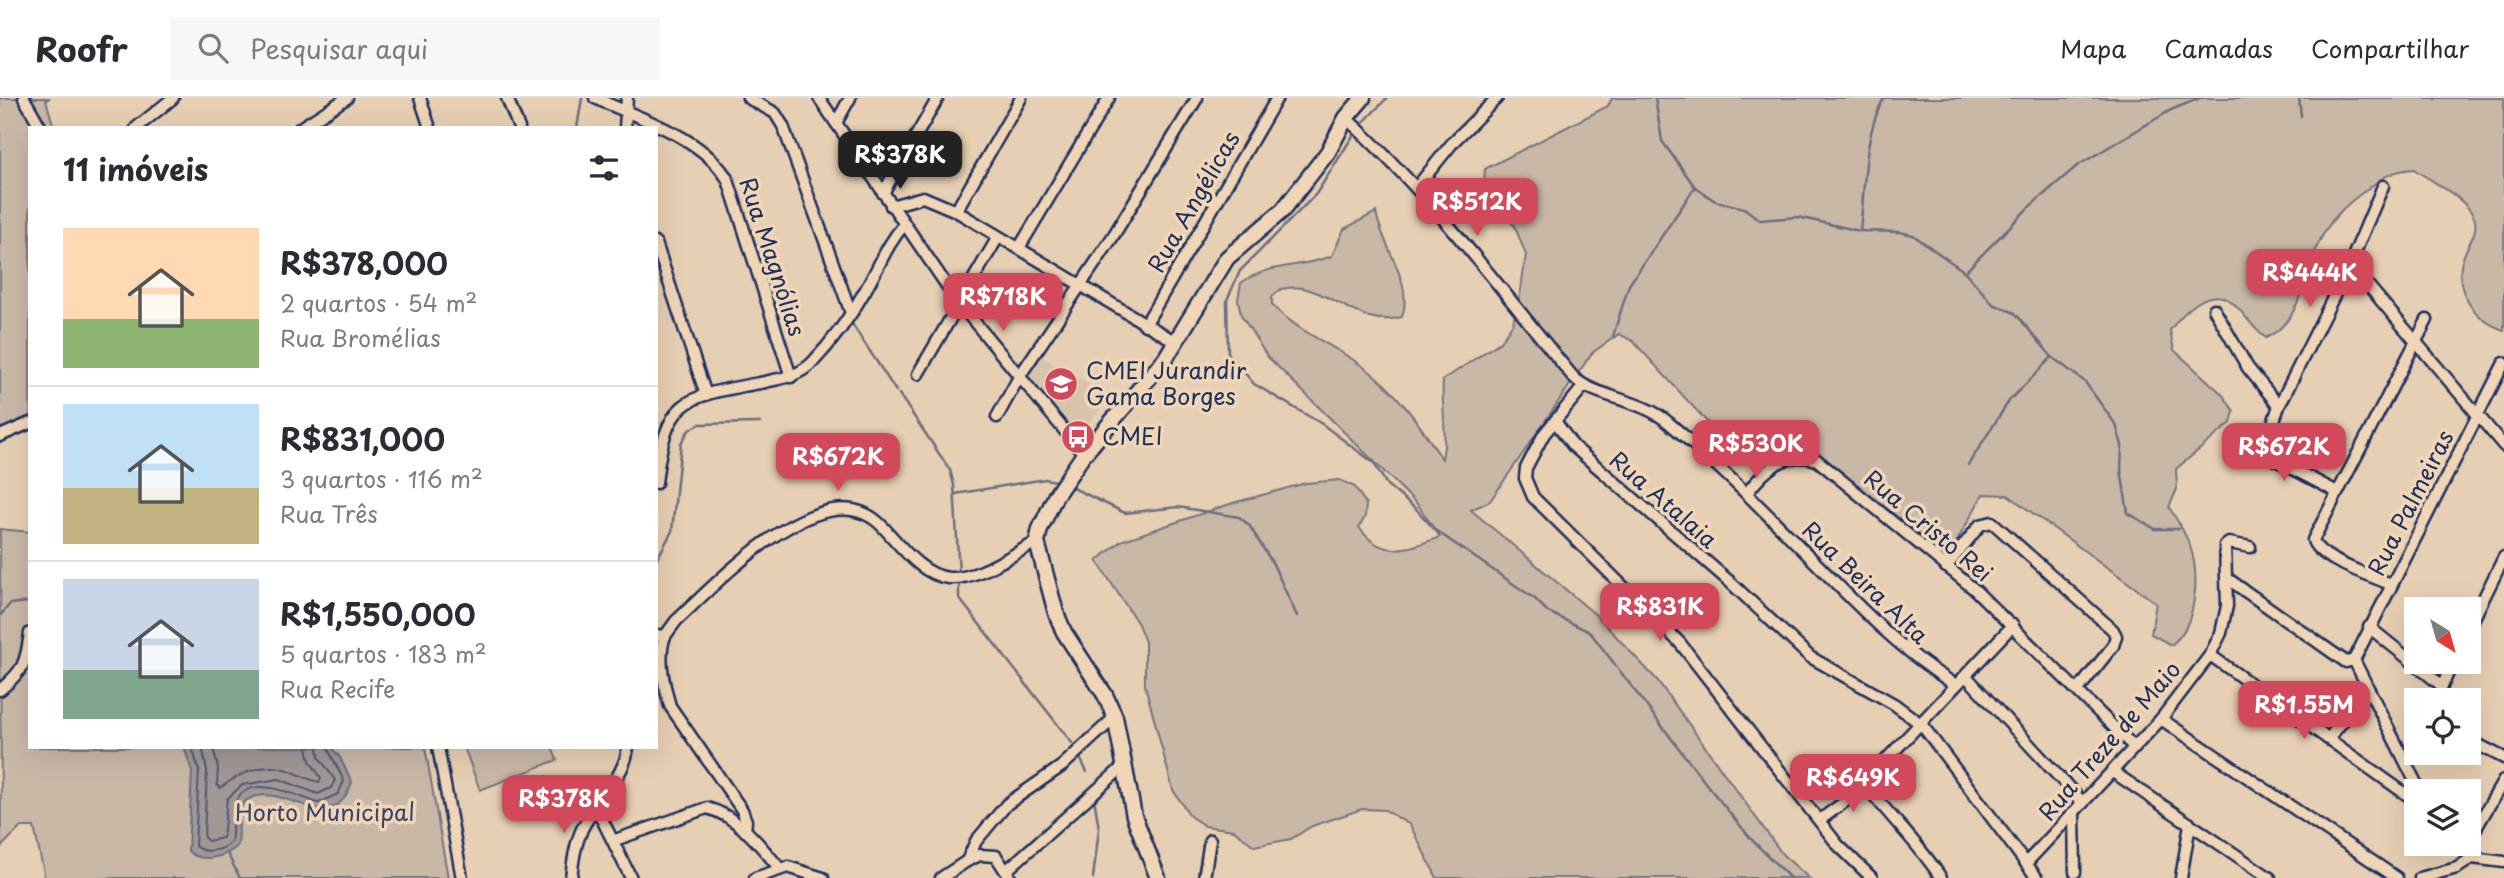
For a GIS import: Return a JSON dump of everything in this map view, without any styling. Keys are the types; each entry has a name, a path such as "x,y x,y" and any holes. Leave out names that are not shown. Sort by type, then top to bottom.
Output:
{"street":[{"path":"24,98 40,126"},
{"path":"138,126 173,98"},
{"path":"303,126 347,98"},
{"path":"420,98 429,126"},
{"path":"507,98 518,126"},
{"name":"Rua Magnólias","path":"595,98 654,126"},
{"path":"625,126 627,98"},
{"path":"748,98 764,102 783,126 850,313"},
{"path":"819,98 958,302 1084,454"},
{"path":"836,123 850,98"},
{"path":"883,193 938,98"},
{"path":"956,211 1021,98"},
{"path":"1019,248 1109,98"},
{"path":"997,417 1019,377 1082,284 1197,98"},
{"name":"Rua Angélicas","path":"1145,325 1277,98"},
{"path":"1158,878 1134,816 1115,717 1105,695 1063,632 1037,542 1050,506 1084,454 1176,342 1227,258 1283,210 1328,152 1346,118 1363,98"},
{"path":"1416,188 1454,141 1497,98"},
{"path":"1346,118 1384,152 1416,188 1574,378 1584,386 1535,448 1525,478 1533,497 1681,643 1839,845 1872,878"},
{"name":"Rua Magnólias","path":"658,128 690,143 719,166 728,180 791,377"},
{"path":"2337,492 2276,460 2268,453 2266,443 2278,406 2350,264 2383,186"},
{"path":"891,206 923,197 956,211 1176,342"},
{"path":"658,467 661,444 668,422 681,407 706,395 791,377 811,363 850,313 892,239 904,225"},
{"path":"918,374 998,237"},
{"path":"658,249 706,395"},
{"path":"2350,264 2504,446"},
{"path":"2214,309 2248,368 2278,406"},
{"path":"2390,584 2330,558 2316,548 2313,540 2427,320"},
{"name":"Rua Palmeiras","path":"2354,660 2390,584 2504,363"},
{"name":"Rua Beira Alta","path":"1584,386 1630,400 1667,421 1747,493 1887,636 1954,684"},
{"name":"Rua Atalaia","path":"1555,421 1573,446 1730,582 1798,647 1894,704 1922,724 2037,878"},
{"path":"0,436 28,424"},
{"name":"Rua Cristo Rei","path":"1747,493 1764,470 1780,461 1802,456 1817,460 2013,625 2135,748"},
{"path":"745,831 746,821 742,810 670,706 663,675 661,636 676,621 762,542 811,518 841,508 854,508 867,513 920,565 948,578 976,572 1037,542"},
{"path":"1946,567 1980,524 1992,522 2113,630 2116,636 2113,646 2078,690"},
{"name":"Rua Treze de Maio","path":"2027,862 2161,719 2210,655 2224,620 2228,579 2225,546 2229,543 2250,547"},
{"path":"2482,602 2504,557"},
{"path":"2228,579 2346,662 2354,660 2414,779"},
{"path":"1820,820 1864,782 1922,724 1954,684 1966,676 2013,625"},
{"path":"2369,627 2441,685"},
{"path":"2210,655 2404,793"},
{"path":"0,690 22,669 28,657"},
{"path":"2440,688 2447,674"},
{"path":"1966,676 2084,803"},
{"path":"2328,739 2369,690"},
{"path":"967,861 976,841 999,811 1062,766 1115,717"},
{"path":"2161,719 2397,878"},
{"path":"2481,746 2504,758"},
{"path":"439,749 462,878"},
{"path":"571,878 573,854 582,830 624,766 628,749"},
{"path":"942,878 967,861 989,854 1000,859 1008,874 1125,765"},
{"path":"2113,772 2270,878"},
{"path":"2481,817 2504,780"},
{"path":"1864,782 1895,824 1927,856 1941,878"},
{"path":"596,807 615,840 631,878"},
{"path":"615,840 707,808 727,816 745,831 780,869"},
{"path":"2074,814 2075,872"},
{"path":"2181,878 2190,824"},
{"path":"1204,878 1210,840"},
{"path":"2420,878 2457,868 2472,858 2504,862"},
{"path":"755,878 794,867 823,878"}],"shaded area":[{"name":"CMEI Jurandir Gama Borges","path":"1037,354 1110,397 1075,440 1024,371"}],"green space":[{"path":"0,98 50,98 46,100 53,126 28,126 28,419 0,431"},
{"path":"1612,98 2504,98 2504,330 2492,325 2473,310 2462,289 2461,265 2475,231 2474,217 2456,196 2414,169 2399,171 2383,178 2337,215 2317,247 2294,310 2278,330 2266,338 2235,305 2222,297 2205,299 2181,316 2170,330 2174,350 2221,393 2234,411 2231,423 2176,469 2177,489 2169,507 2190,546 2195,585 2186,626 2171,645 2151,634 2156,603 2008,495 1983,494 1956,543 1939,550 1810,448 1791,445 1753,457 1730,447 1633,341 1619,334 1592,353 1490,501 1471,510 1597,616 1657,680 1783,855 1809,878 1437,878 1410,825 1385,810 1362,809 1312,826 1291,839 1254,846 1234,830 1205,826 1191,817 1173,790 1145,685 1145,642 1138,624 1097,561 1121,541 1233,503 1306,483 1340,480 1355,487 1366,504 1365,517 1359,527 1376,544 1386,548 1406,548 1440,537 1417,504 1267,356 1241,315 1238,299 1241,283 1263,272 1332,256 1344,229 1376,212 1401,278 1405,304 1402,317 1388,319 1363,315 1316,292 1301,288 1281,289 1272,297 1272,305 1293,323 1374,375 1396,396 1442,459 1443,380 1500,342 1513,323 1526,255 1515,227 1484,186 1485,169 1608,106"},
{"name":"Horto Municipal","path":"0,529 28,532 28,749 425,749 448,878 45,878 34,827 21,827 1,847"},
{"path":"465,749 553,749 557,760 480,790"}],"water":[{"path":"185,749 333,749 352,782 344,799 333,807 322,809 267,795 249,799 241,807 238,845 221,856 207,858 188,851 192,771"}],"waterway":[{"path":"577,126 582,98"},
{"path":"1360,126 1387,98"},
{"path":"1655,98 1662,141 1695,187 1715,201 1744,208 1760,220 1798,217 1860,231 1913,235 1965,272 1993,304 2015,313 2052,357 2085,382 2116,425 2122,445 2121,470 2128,513 2155,529 2179,529"},
{"path":"1860,231 1868,145 1884,98"},
{"path":"1965,272 2028,208 2077,166 2171,110 2200,98"},
{"path":"2299,98 2301,116"},
{"path":"1356,131 1316,194 1240,271 1227,300 1228,353 1254,384 1322,424 1374,463 1387,485 1416,509 1435,530 1535,599 1548,612 1590,632 1707,785 1752,840 1790,878"},
{"path":"1613,336 1629,285 1695,187"},
{"path":"852,324 896,391"},
{"path":"1968,465 2009,401 2052,357"},
{"path":"899,394 950,470 954,485 959,574"},
{"path":"658,557 672,531 681,443 689,430 700,424 760,423"},
{"path":"955,494 1045,479 1056,481"},
{"path":"1069,486 1125,513 1178,507 1239,517 1249,525 1273,564 1297,616"},
{"path":"959,582 959,598 1072,743"},
{"path":"0,616 10,604 28,602"},
{"path":"1080,758 1087,772"},
{"path":"1093,878 1099,829 1094,798"},
{"path":"227,853 240,878"}],"place":[{"name":"CMEI Jurandir Gama Borges","path":"1061,384"},
{"name":"CMEI","path":"1078,437"}]}
